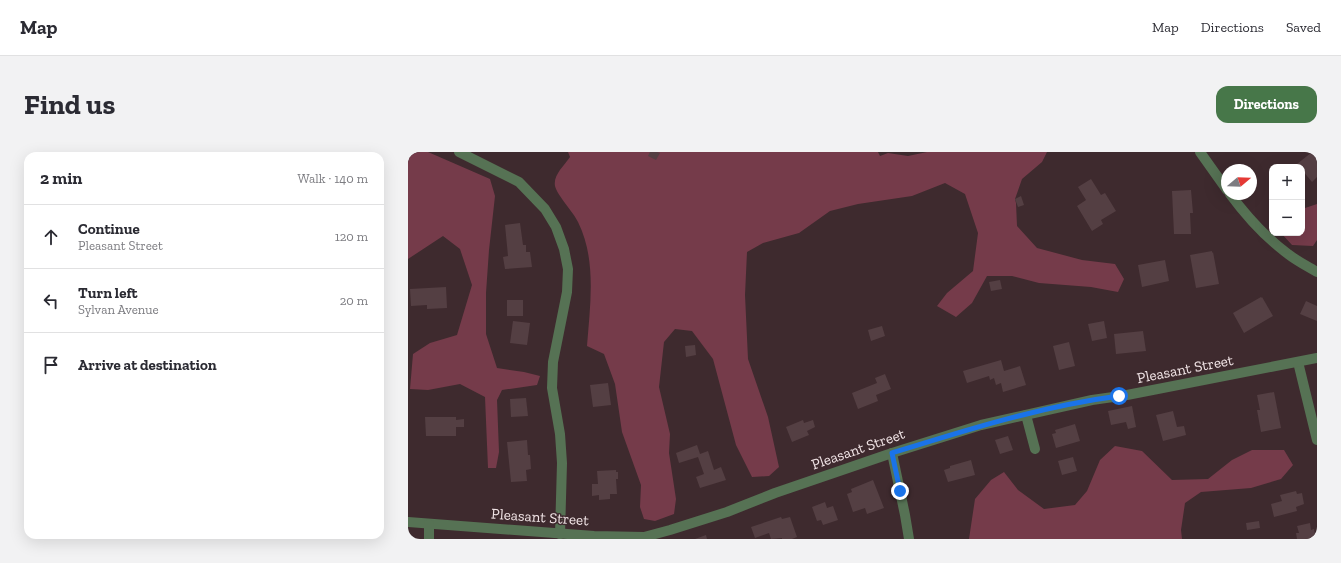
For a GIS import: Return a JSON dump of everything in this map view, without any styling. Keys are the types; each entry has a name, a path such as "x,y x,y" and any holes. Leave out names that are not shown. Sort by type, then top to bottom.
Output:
{"street":[{"path":"459,152 519,182 545,209 556,227 564,249 568,269 568,292 553,362 552,388 560,434 562,463 560,534"},
{"path":"1200,152 1221,182"},
{"path":"1235,200 1248,217 1272,242 1317,272"},
{"name":"Pleasant Street","path":"408,522 560,534 644,537 727,512 775,493 892,453 981,425 1092,400 1134,394 1317,358"},
{"path":"1298,362 1317,440"},
{"path":"1026,415 1036,449"},
{"path":"892,453 906,515 909,539"},
{"path":"429,524 429,539"}],"shaded area":[{"path":"408,152 428,152 490,179 495,196 486,293 486,334 497,368 540,376 537,385 502,390 497,400 499,452 496,468 488,468 485,397 460,384 428,390 410,389 413,354 430,343 457,335 472,285 460,249 443,236 408,259"},
{"path":"568,152 878,152 880,156 888,153 908,156 927,152 1047,152 1042,162 1022,179 1015,199 1017,226 1037,248 1082,260 1115,264 1124,279 1118,292 1091,287 1039,283 1012,276 987,276 972,303 956,317 937,306 947,293 973,271 978,233 965,194 945,183 912,196 858,204 830,211 799,233 763,243 747,252 745,295 748,359 768,417 779,467 769,476 752,477 736,445 713,359 692,331 675,329 664,342 659,387 670,434 669,453 676,499 674,514 655,521 644,519 640,507 641,485 622,432 615,384 604,354 587,346 591,283 588,252 578,222 556,190 555,186 557,174 570,157"},
{"path":"1317,204 1317,240 1313,246 1292,245 1284,236 1305,236 1305,208"},
{"path":"1115,446 1142,451 1172,480 1208,479 1232,460 1252,450 1284,450 1293,465 1281,479 1251,488 1201,492 1185,503 1181,530 1182,539 969,539 975,499 991,480 1004,472 1018,490 1044,509 1075,505 1087,491 1100,460"}],"building":[{"path":"650,152 660,153 656,160 648,156"},
{"path":"1312,152 1317,152 1317,177 1312,182 1305,174 1305,164 1297,164"},
{"path":"1091,179 1101,195 1105,193 1116,211 1101,220 1103,224 1092,231 1077,206 1086,200 1078,187"},
{"path":"1191,190 1193,213 1190,213 1191,234 1174,234 1172,191"},
{"path":"1021,196 1024,205 1018,207 1015,199"},
{"path":"520,223 523,245 526,245 526,252 530,252 532,267 505,269 503,257 508,256 505,225"},
{"path":"1212,251 1219,284 1196,288 1190,255"},
{"path":"1165,260 1169,281 1142,287 1138,265"},
{"path":"1000,280 1002,289 991,291 989,282"},
{"path":"446,287 447,308 427,309 427,305 411,306 410,289"},
{"path":"1261,297 1273,316 1244,333 1233,313"},
{"path":"507,300 523,300 523,316 507,316"},
{"path":"1306,301 1317,306 1317,321 1300,314"},
{"path":"513,321 530,323 527,345 510,343"},
{"path":"1104,321 1107,338 1092,341 1088,324"},
{"path":"882,326 885,336 871,341 868,330"},
{"path":"1143,331 1146,351 1116,354 1114,334"},
{"path":"1069,342 1075,366 1059,370 1053,346"},
{"path":"695,345 696,355 686,357 685,346"},
{"path":"1001,360 1004,371 1020,366 1026,385 1003,392 1001,383 996,385 994,378 990,380 989,376 967,383 963,371"},
{"path":"885,374 891,389 876,395 878,401 858,409 852,393 877,383 875,378"},
{"path":"608,383 611,405 593,407 590,385"},
{"path":"1274,392 1281,428 1261,432 1257,410 1260,410 1257,395"},
{"path":"526,398 528,416 511,417 510,399"},
{"path":"1132,406 1136,427 1128,429 1126,422 1111,425 1108,411"},
{"path":"1173,411 1177,427 1184,426 1186,435 1163,441 1156,415"},
{"path":"425,417 456,417 456,420 464,419 464,427 456,427 456,436 426,436"},
{"path":"803,420 804,423 813,420 815,427 807,431 809,435 792,442 786,427"},
{"path":"1075,424 1080,441 1056,448 1052,434 1056,433 1055,430"},
{"path":"1008,436 1013,450 1000,454 995,440"},
{"path":"527,440 531,469 526,470 527,481 511,482 507,442"},
{"path":"697,445 700,454 708,451 714,470 721,467 726,480 700,488 696,477 704,474 698,457 679,463 676,453"},
{"path":"1073,457 1077,471 1062,475 1058,461"},
{"path":"971,460 975,475 948,482 944,470 950,468 950,466"},
{"path":"616,470 616,472 618,472 618,479 616,479 617,494 610,494 610,499 599,500 599,495 592,496 592,484 598,484 597,471"},
{"path":"873,480 884,508 867,514 865,508 853,512 847,494 852,492 851,489"},
{"path":"1296,491 1297,494 1302,493 1304,504 1296,507 1297,511 1274,517 1271,504 1282,501 1280,495"},
{"path":"825,502 827,508 833,506 838,520 823,525 821,520 817,521 812,507"},
{"path":"781,517 782,519 790,517 797,537 792,539 771,539 769,533 755,538 751,527"},
{"path":"1259,521 1260,528 1247,530 1246,523"},
{"path":"1310,523 1311,530 1314,529 1316,539 1297,539 1296,533 1299,533 1297,526"},
{"path":"706,535 707,539 695,539"}],"route":[{"path":"900,491 892,453 981,425 1089,400 1119,396"}]}
